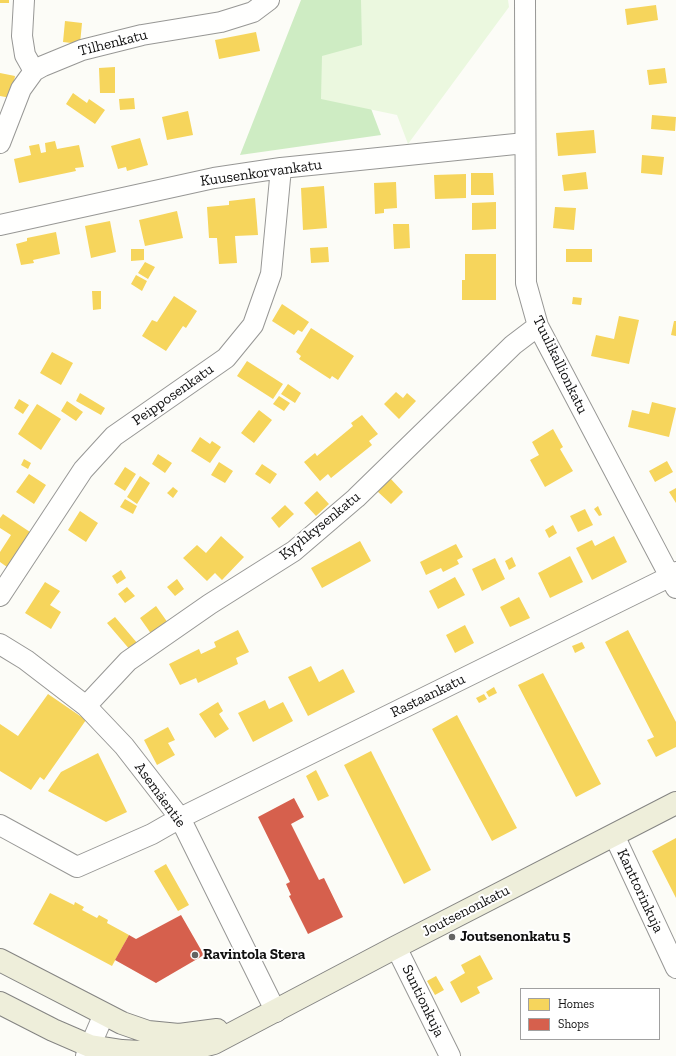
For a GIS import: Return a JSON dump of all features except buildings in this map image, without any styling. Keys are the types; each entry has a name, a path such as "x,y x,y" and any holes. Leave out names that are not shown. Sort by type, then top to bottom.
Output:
{"main road":[{"name":"Joutsenonkatu","path":"0,1003 53,1030 88,1051 158,1053 184,1051 214,1043 267,1017 396,947 676,803"},
{"name":"Joutsenonkatu","path":"0,960 122,1023 148,1032 179,1035 212,1032 267,1017"}],"street":[{"path":"0,142 21,90 34,71 25,55 22,36 24,0"},
{"name":"Tilhenkatu","path":"34,71 82,50 142,35 221,22 253,12 269,0"},
{"name":"Tuulikallionkatu","path":"525,0 526,283 538,326 674,579"},
{"name":"Kuusenkorvankatu","path":"0,225 214,178 281,168 525,143"},
{"name":"Peipposenkatu","path":"0,596 82,470 114,436 226,358 253,325 271,274 281,168"},
{"name":"Kyyhkysenkatu","path":"86,706 128,661 210,604 294,551 356,498 513,345 538,326"},
{"name":"Rastaankatu","path":"0,825 77,868 152,834 180,818 674,579"},
{"name":"Asemäentie","path":"0,644 26,660 86,706 124,746 180,818 267,1017"},
{"name":"Kanttorinkuja","path":"614,835 676,968"},
{"name":"Suntionkuja","path":"396,947 450,1056"},
{"path":"88,1051 104,1014"}],"green space":[{"path":"301,0 416,0 356,69 381,135 240,155"},
{"path":"361,0 508,0 509,7 408,144 397,115 321,99 322,56 362,45"}],"place":[{"name":"Joutsenonkatu 5","path":"452,937"},
{"name":"Ravintola Stera","path":"195,955"}]}
